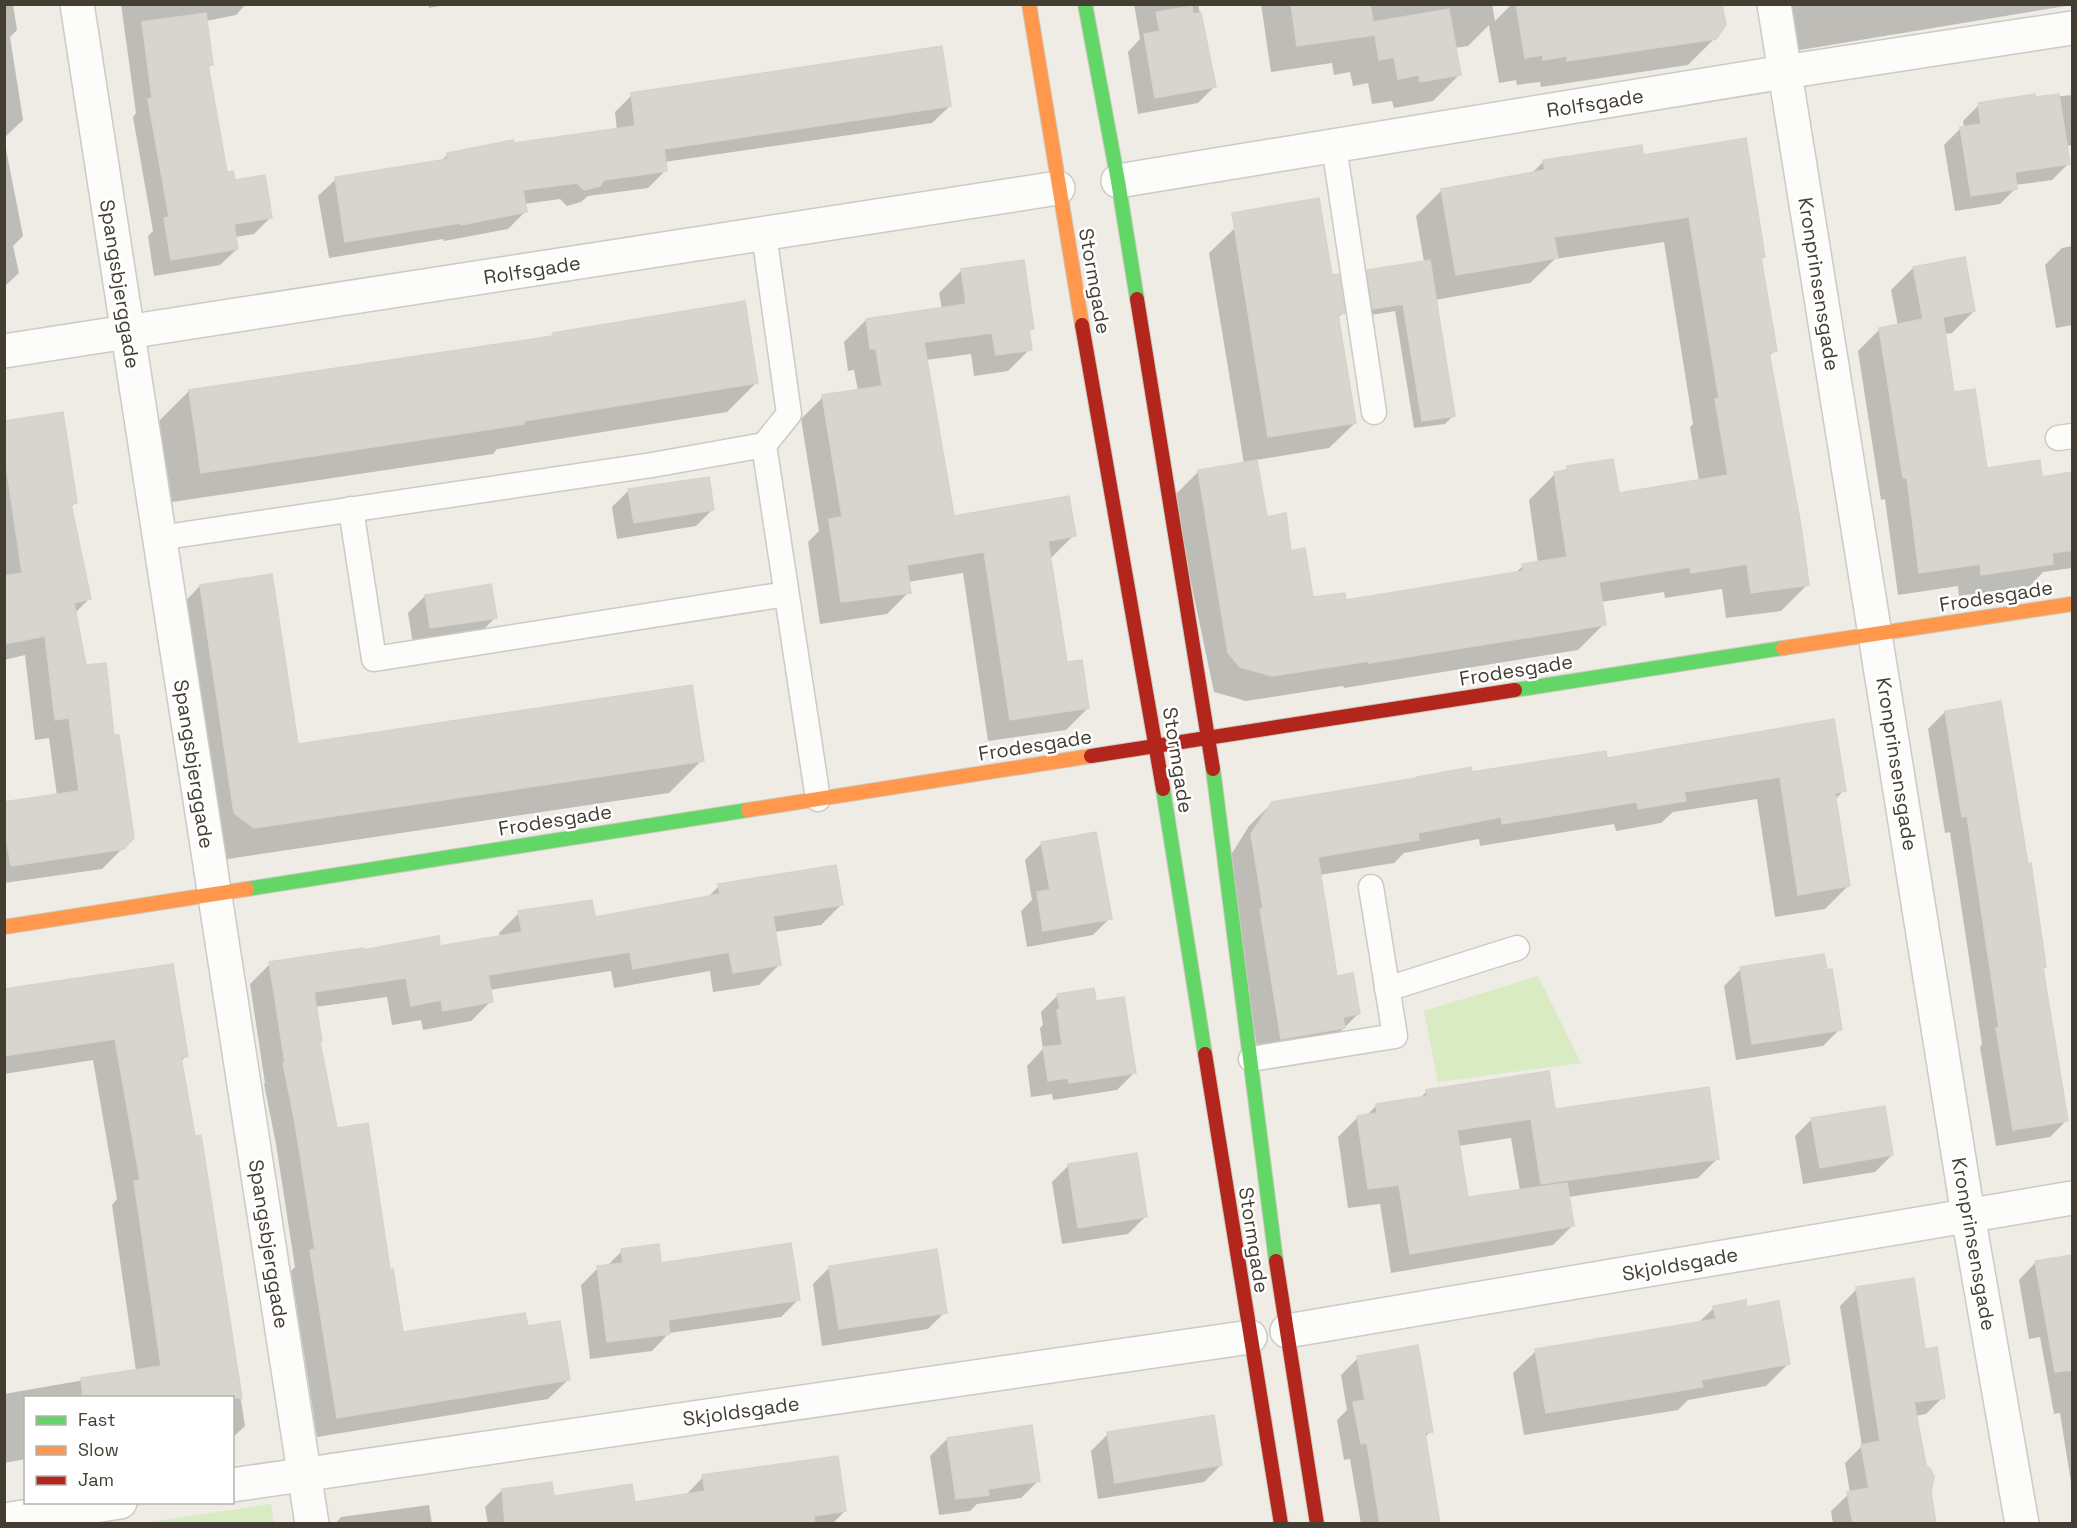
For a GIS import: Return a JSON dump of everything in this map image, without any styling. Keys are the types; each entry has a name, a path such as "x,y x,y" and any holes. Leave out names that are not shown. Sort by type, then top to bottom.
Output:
{"street":[{"name":"Spangsbjerggade","path":"77,4 312,1524"},
{"name":"Stormgade","path":"1029,4 1058,188 1156,746 1281,1524"},
{"name":"Stormgade","path":"1085,4 1118,181 1209,737 1287,1331 1317,1524"},
{"name":"Kronprinsensgade","path":"1774,4 1968,1215 2022,1524"},
{"name":"Rolfsgade","path":"1118,181 1784,72 2073,28"},
{"name":"Rolfsgade","path":"4,351 1058,188"},
{"name":"Frodesgade","path":"4,927 1209,737 2073,604"},
{"name":"Skjoldsgade","path":"1287,1331 2073,1198"},
{"name":"Skjoldsgade","path":"234,1485 1250,1337"},
{"path":"4,1520 113,1504"}],"lane":[{"path":"1334,146 1374,412"},
{"path":"159,538 652,465 764,445 789,414 764,234"},
{"path":"764,445 818,799"},
{"path":"351,509 374,659 786,594"},
{"path":"1251,1059 1395,1036 1371,887"},
{"path":"1387,988 1517,948"}],"green space":[{"path":"1538,976 1581,1063 1438,1082 1424,1011"},
{"path":"271,1504 274,1523 144,1523"}],"building":[{"path":"1291,4 1370,4 1373,22 1449,9 1461,75 1420,82 1419,75 1398,79 1394,57 1379,60 1375,35 1297,46"},
{"path":"1516,4 1722,4 1726,25 1716,39 1567,61 1567,56 1543,60 1543,55 1525,58"},
{"path":"1192,6 1193,14 1201,13 1216,87 1155,98 1144,34 1160,31 1156,12"},
{"path":"206,13 213,65 208,65 227,172 233,171 235,180 265,175 272,218 234,224 238,249 171,260 164,218 169,217 148,99 152,98 142,22"},
{"path":"942,46 951,106 664,149 667,171 604,180 600,186 584,190 577,183 523,190 527,212 461,225 460,223 345,242 335,177 448,159 447,153 513,140 514,143 635,126 631,93"},
{"path":"2035,94 2035,97 2059,94 2070,164 2015,172 2017,189 1971,196 1960,127 1981,124 1978,103"},
{"path":"1746,138 1765,257 1761,258 1777,351 1769,352 1801,526 1809,585 1751,593 1747,564 1691,573 1690,567 1599,582 1606,625 1272,676 1240,667 1228,653 1198,470 1257,460 1267,517 1286,513 1291,551 1305,548 1313,597 1345,593 1346,600 1523,571 1522,564 1567,557 1554,472 1567,470 1567,466 1613,459 1619,493 1728,475 1715,399 1719,399 1689,217 1554,237 1558,258 1456,275 1441,189 1545,170 1543,160 1642,145 1643,155"},
{"path":"1319,198 1332,275 1339,274 1345,313 1338,314 1356,423 1268,437 1232,213"},
{"path":"1965,257 1975,311 1943,317 1954,392 1975,389 1987,468 2040,460 2042,477 2073,472 2073,550 2052,553 2053,564 1981,575 1980,564 1919,573 1907,478 1903,478 1879,328 1923,319 1913,267"},
{"path":"1024,260 1034,329 1029,329 1032,350 996,355 992,333 924,342 954,516 1069,496 1076,536 1048,541 1067,662 1082,660 1089,708 1010,720 984,552 907,565 911,593 841,602 829,519 842,517 822,395 882,386 876,349 870,349 866,319 966,304 961,269"},
{"path":"1430,260 1455,416 1422,421 1403,304 1373,309 1367,270"},
{"path":"745,301 758,383 524,421 524,424 201,473 189,390 553,336 553,333"},
{"path":"63,412 77,503 71,504 91,599 74,603 86,665 106,663 114,735 119,735 134,838 124,849 11,866 4,825 4,802 79,791 69,718 55,720 45,636 4,644 4,576 22,573 4,451 4,421"},
{"path":"709,477 714,510 634,523 628,489"},
{"path":"272,574 298,744 692,685 704,761 254,828 234,813 200,585"},
{"path":"491,584 497,618 430,628 425,595"},
{"path":"2001,701 2028,864 2031,863 2046,967 2043,968 2068,1121 2013,1130 1996,1028 1999,1028 1967,816 1962,817 1945,711"},
{"path":"1834,719 1846,791 1835,793 1850,886 1798,895 1780,777 1684,792 1686,801 1638,809 1637,802 1502,824 1501,817 1418,833 1419,840 1318,857 1337,976 1353,973 1360,1014 1343,1017 1345,1028 1281,1039 1260,909 1263,908 1251,834 1272,802 1471,767 1472,772 1606,751 1607,758"},
{"path":"1096,832 1112,919 1043,931 1037,892 1050,890 1041,842"},
{"path":"836,865 843,905 773,916 781,965 733,973 729,952 633,969 630,952 488,975 493,1002 443,1011 441,1000 411,1006 406,978 314,992 322,1041 320,1042 337,1128 368,1123 390,1270 393,1269 403,1332 525,1313 528,1326 560,1321 570,1380 337,1418 310,1250 315,1249 283,1063 285,1063 269,962 363,948 363,950 439,936 440,946 522,932 518,911 592,900 595,917 720,894 718,884"},
{"path":"1824,954 1827,970 1832,969 1842,1030 1752,1044 1740,967"},
{"path":"173,964 188,1057 181,1057 195,1136 201,1135 242,1398 234,1398 234,1396 83,1396 81,1378 161,1366 134,1181 140,1180 115,1039 4,1056 4,989"},
{"path":"1094,988 1096,1001 1124,997 1136,1073 1069,1083 1068,1078 1048,1081 1043,1047 1062,1045 1057,994"},
{"path":"1549,1071 1555,1109 1709,1087 1719,1159 1541,1184 1531,1119 1457,1130 1468,1197 1567,1183 1574,1226 1410,1254 1399,1185 1368,1189 1357,1116 1377,1113 1376,1104 1427,1096 1426,1090"},
{"path":"1885,1106 1893,1155 1820,1168 1811,1118"},
{"path":"1137,1153 1147,1217 1078,1228 1068,1164"},
{"path":"791,1243 800,1300 668,1320 670,1334 607,1342 597,1266 623,1263 621,1249 659,1244 661,1263"},
{"path":"937,1249 947,1313 839,1329 829,1266"},
{"path":"2073,1255 2073,1370 2055,1372 2035,1261"},
{"path":"1914,1278 1925,1349 1937,1347 1945,1398 1914,1402 1926,1465 1934,1477 1931,1492 1936,1524 1853,1524 1847,1492 1869,1488 1861,1445 1880,1441 1856,1287"},
{"path":"1746,1300 1747,1307 1779,1301 1790,1364 1701,1380 1703,1387 1546,1413 1535,1349 1716,1319 1713,1306"},
{"path":"1418,1345 1433,1432 1425,1433 1440,1524 1380,1524 1367,1443 1361,1444 1353,1402 1365,1400 1357,1356"},
{"path":"1214,1415 1222,1465 1115,1483 1107,1432"},
{"path":"1032,1425 1040,1481 988,1489 989,1495 956,1499 947,1438"},
{"path":"838,1456 846,1511 814,1516 815,1524 505,1524 502,1489 552,1482 554,1496 632,1484 635,1502 705,1491 702,1475"}],"traffic: fast":[{"path":"1085,4 1137,299"},
{"path":"1515,690 1783,648"},
{"path":"1213,769 1276,1261"},
{"path":"1163,789 1205,1054"},
{"path":"247,889 748,810"}],"traffic: slow":[{"path":"1029,4 1082,325"},
{"path":"1783,648 2072,604"},
{"path":"748,810 1091,756"},
{"path":"4,927 247,889"}],"traffic: jam":[{"path":"1137,299 1213,769"},
{"path":"1082,325 1163,789"},
{"path":"1091,756 1515,690"},
{"path":"1205,1054 1281,1524"},
{"path":"1276,1261 1317,1524"}]}
